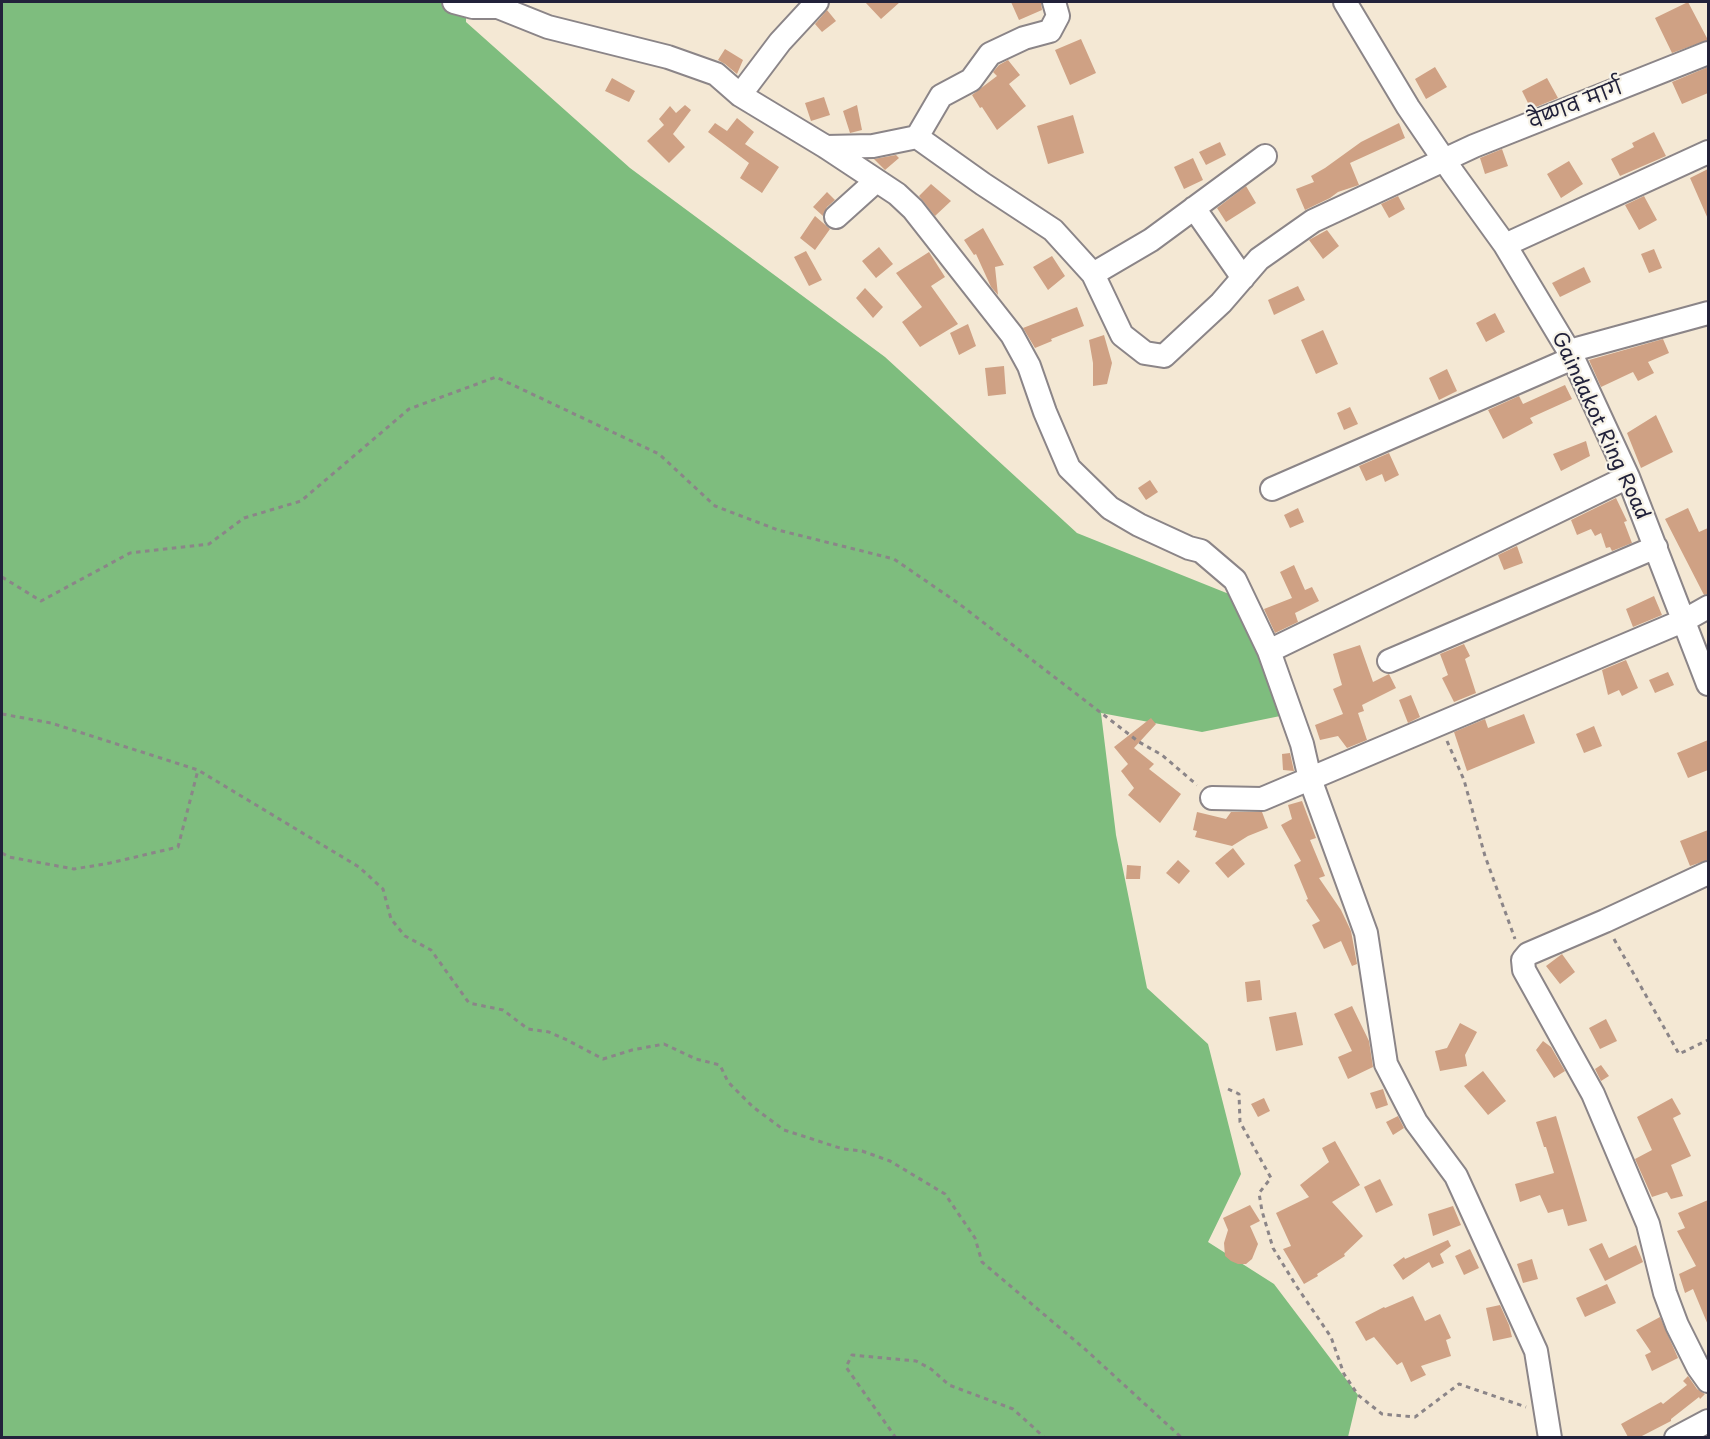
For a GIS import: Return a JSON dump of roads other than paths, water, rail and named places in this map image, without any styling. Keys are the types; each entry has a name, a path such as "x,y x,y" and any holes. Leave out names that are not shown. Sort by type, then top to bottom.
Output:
{"street":[{"path":"740,95 780,42 817,2"},
{"path":"826,147 873,146 916,137 941,96 971,80 990,54 1024,38 1050,31 1058,16 1054,2"},
{"name":"Gaindakot Ring Road","path":"1345,2 1408,107 1505,245 1571,355 1628,477 1708,684"},
{"path":"466,3 498,7 548,27 685,62 716,74 740,95 826,147 897,194 913,210 1012,335 1029,366 1045,412 1069,468 1110,508 1139,525 1189,548 1201,551 1234,580 1269,651 1302,744 1310,779 1366,933 1386,1064 1416,1122 1456,1176 1536,1351 1550,1437"},
{"name":"वैष्णव मार्ग","path":"1093,274 1122,335 1145,353 1164,356 1221,303 1259,259 1313,221 1474,146 1708,53"},
{"path":"916,137 1053,230 1093,274 1151,240 1265,156"},
{"path":"1505,245 1708,152"},
{"path":"836,217 876,181"},
{"path":"1194,208 1243,278"},
{"path":"1272,489 1571,355 1708,313"},
{"path":"1269,651 1628,477"},
{"path":"1389,661 1656,547"},
{"path":"1212,798 1262,799 1685,620 1708,607"},
{"path":"1708,873 1528,954 1523,960 1524,970 1593,1094 1648,1224 1665,1293 1677,1325 1698,1367 1708,1381"},
{"path":"1676,1437 1708,1421"}]}
